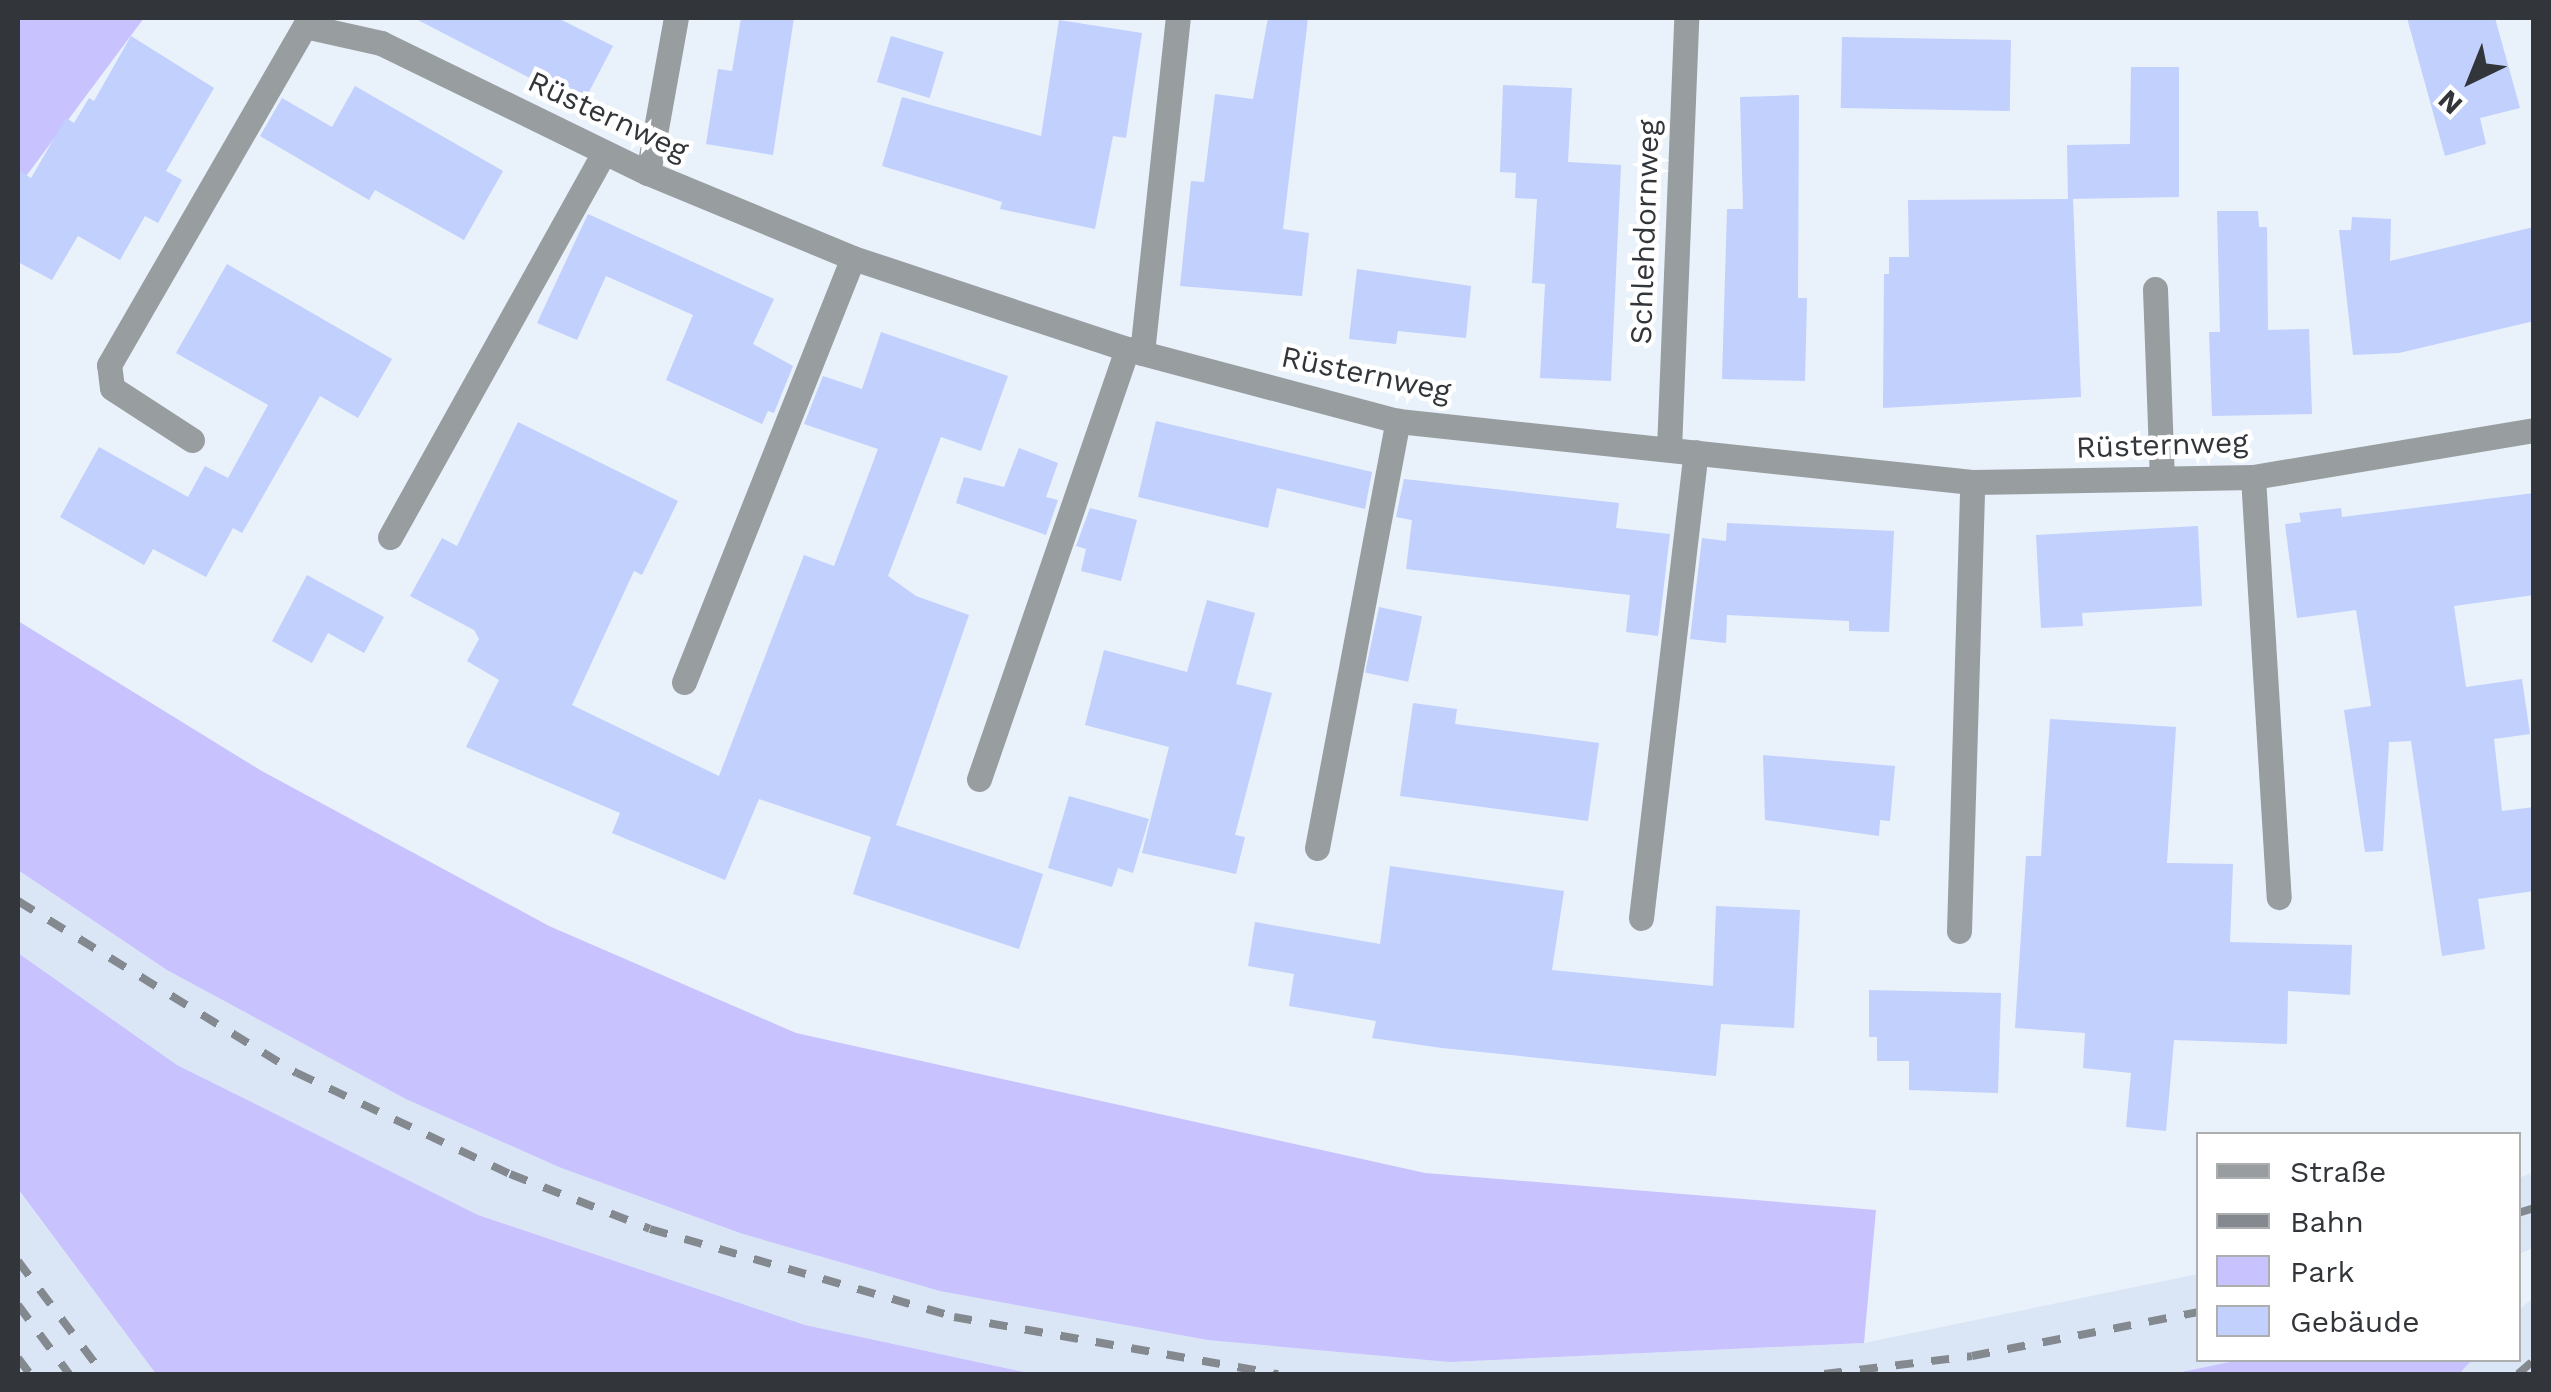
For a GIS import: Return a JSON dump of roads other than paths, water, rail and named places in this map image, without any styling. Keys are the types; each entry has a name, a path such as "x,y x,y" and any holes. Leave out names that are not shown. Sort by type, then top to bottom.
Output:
{"street":[{"path":"648,173 676,18"},
{"path":"979,778 1134,351 1178,18"},
{"name":"Schlehdornweg","path":"1669,449 1686,18"},
{"name":"Rüsternweg","path":"192,440 112,388 109,365 305,26 381,43 648,173 853,258 1134,351 1398,421 1972,482 2253,477 2534,430"},
{"path":"390,537 604,152"},
{"path":"684,682 853,258"},
{"path":"2155,289 2162,478"},
{"path":"1317,848 1398,421"},
{"path":"1641,918 1696,452"},
{"path":"2253,477 2279,897"},
{"path":"1959,931 1972,482"}],"railway":[{"path":"18,901 297,1073 510,1174 650,1229 954,1317 1278,1374"},
{"path":"2521,1212 2534,1208"},
{"path":"18,1261 103,1374"},
{"path":"18,1305 69,1374"},
{"path":"1824,1374 1972,1356 2196,1312"},
{"path":"18,1358 30,1374"},
{"path":"2518,1374 2534,1360"}]}
